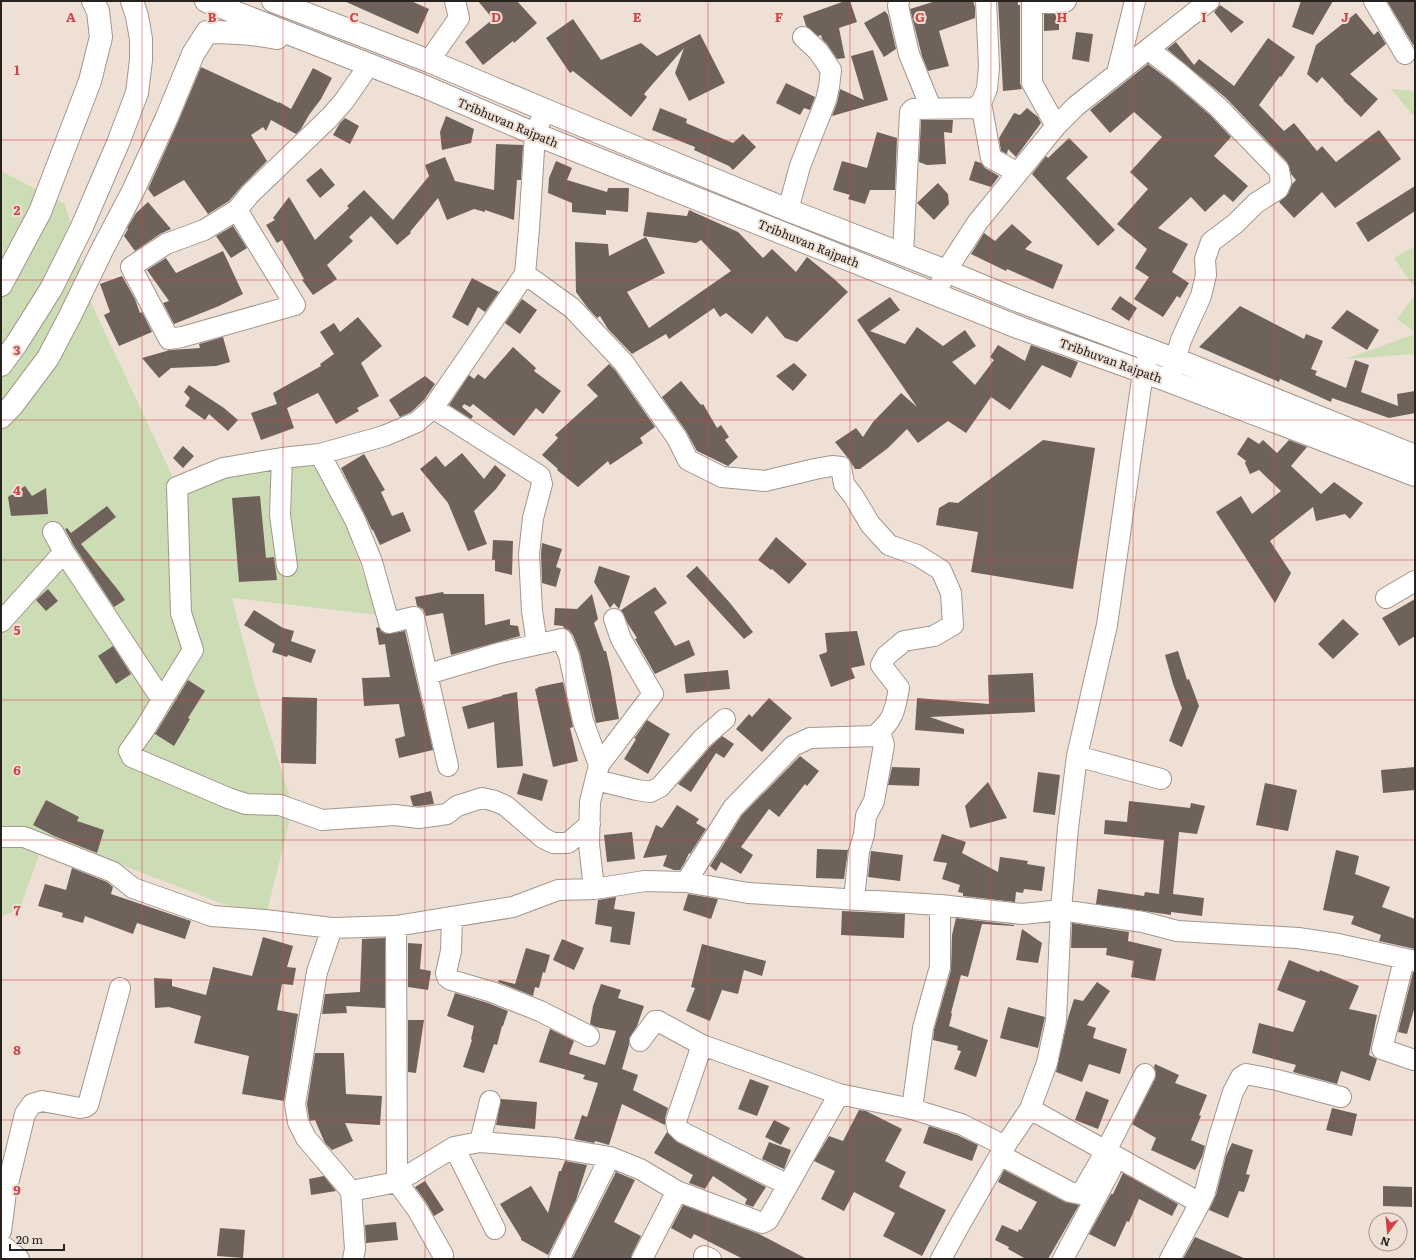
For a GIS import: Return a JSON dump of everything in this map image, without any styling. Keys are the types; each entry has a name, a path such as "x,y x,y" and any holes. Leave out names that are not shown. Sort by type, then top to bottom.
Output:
{"highway":[{"path":"1,285 40,212 90,81 101,37 98,11 93,1"},
{"path":"1,365 17,343 58,276 81,229 118,143 137,93 141,60 141,39 137,16 132,1"},
{"name":"Tribhuvan Rajpath","path":"206,1 421,85 535,134 1020,328 1143,372 1172,371 1415,456"},
{"name":"Tribhuvan Rajpath","path":"273,1 429,61 788,210 903,255 946,270 1019,301 1151,350 1172,371 1415,475"},
{"path":"1,417 12,406 48,358 133,191 167,117 193,54 207,32 228,32 267,36 329,50"}],"street":[{"path":"429,61 459,18 455,1"},
{"path":"899,1 898,6 909,54 931,108"},
{"path":"903,255 910,112 913,109 974,108 981,103 987,89 989,67 986,1"},
{"path":"1056,126 1032,83 1032,2 1063,3 1066,1"},
{"path":"1118,73 1135,1"},
{"path":"936,294 946,270 977,223 1056,126 1076,106 1209,1"},
{"path":"1374,1 1405,54"},
{"path":"788,210 800,166 826,100 831,70 818,50 803,37"},
{"path":"1148,49 1179,72 1218,107 1278,170 1280,182 1278,189 1256,203 1236,223 1211,242 1205,259 1206,275 1201,296 1181,340 1172,371"},
{"path":"237,210 295,304 182,338 169,339 131,267 166,244 204,230 237,210 250,194 330,117 344,101 369,65"},
{"path":"981,103 991,158 1018,173"},
{"path":"545,110 535,134 525,274 433,408 417,422 384,436 320,454 282,458 223,468 177,486 181,613 193,650 144,730 129,751 132,757 228,798 246,804 280,805 322,820 395,815 419,818 447,814 458,806 482,798 495,801 506,806 543,838 553,843 568,843 590,824"},
{"path":"525,274 572,308 624,363 677,438 688,460 722,477 765,481 815,469 832,466 841,467 844,484 854,497 870,524 889,545 917,555 941,570 951,593 953,625 934,636 904,641 886,656 881,665 899,688 896,703 890,719 880,731 875,736 810,738 793,746 733,808 686,882"},
{"path":"942,1259 958,1226 1030,1109 1047,1063 1056,1021 1061,910 1068,828 1077,756 1107,625 1143,372 1151,350"},
{"path":"433,408 540,476 542,484 533,518 529,554 532,611 537,644"},
{"path":"320,454 355,520 369,555 389,623 414,617 448,766"},
{"path":"282,458 280,515 287,566"},
{"path":"53,532 64,552 162,700"},
{"path":"1,622 64,552"},
{"path":"1386,598 1415,581"},
{"path":"594,889 589,844 590,802 598,773 653,694 621,639 614,619"},
{"path":"428,674 499,653 562,639 569,656 583,721 598,773"},
{"path":"598,773 637,790 650,792 660,787 703,738 725,718"},
{"path":"854,899 859,851 864,836 866,816 874,801 883,753 884,745 880,731"},
{"path":"1077,756 1161,779"},
{"path":"1,837 24,837 113,872 133,888 212,916 265,920 332,928 396,926 513,907 558,890 594,889 645,881 686,882 748,893 805,898 854,899 940,905 1022,914 1061,910 1143,922 1177,931 1298,938 1338,944 1409,960 1382,1049 1414,1060"},
{"path":"912,1109 923,1028 940,967 940,905"},
{"path":"452,917 451,951 446,973 451,980 492,992 540,1011 589,1036"},
{"path":"396,926 397,1182 417,1209 443,1255"},
{"path":"332,928 317,972 295,1104 298,1122 306,1138 351,1191 355,1249 353,1259"},
{"path":"1,1231 6,1192 25,1114 32,1104 42,1101 80,1108 88,1105 120,988"},
{"path":"640,1041 655,1020 702,1045 839,1094 912,1109 961,1124 1070,1192 1077,1194 1082,1194 1112,1154"},
{"path":"702,1045 676,1121 677,1128 682,1132 788,1185"},
{"path":"1063,1259 1112,1154 1145,1074"},
{"path":"1170,1259 1205,1192 1219,1137 1233,1092 1241,1077 1246,1074 1277,1080 1341,1097"},
{"path":"351,1191 397,1182 454,1147 480,1142 556,1148 610,1157 640,1169 678,1190 762,1223 768,1220 839,1094"},
{"path":"480,1142 490,1101"},
{"path":"1030,1109 1200,1203"},
{"path":"454,1147 495,1229"},
{"path":"559,1259 610,1157"},
{"path":"642,1259 678,1190"},
{"path":"1,1244 19,1259"}],"green space":[{"path":"1391,89 1415,91 1415,118"},
{"path":"1,171 65,204 92,305 177,486 320,454 378,615 232,598 255,686 293,807 265,920 46,836 20,908 1,917"},
{"path":"1415,246 1415,288 1394,258"},
{"path":"1415,295 1415,332 1397,319"},
{"path":"1415,334 1415,354 1346,359"}],"building":[{"path":"344,1 411,1 429,9 418,34"},
{"path":"478,1 517,1 537,23 514,43 513,41 483,65 465,42 493,19"},
{"path":"845,1 850,1 857,22 839,28 845,58 837,59 822,39 821,35 818,36 806,26 803,16"},
{"path":"936,1 973,1 975,7 975,18 939,31 949,66 928,71 922,56 910,9"},
{"path":"998,1 1018,1 1018,5 1020,5 1020,83 1022,89 1003,91"},
{"path":"1301,1 1333,1 1313,35 1292,27"},
{"path":"1387,1 1415,1 1415,47 1412,43"},
{"path":"1220,5 1244,22 1231,33 1214,12"},
{"path":"885,11 888,15 896,49 884,57 864,23"},
{"path":"1356,13 1374,35 1378,31 1386,44 1350,74 1378,99 1361,117 1322,77 1317,83 1307,74 1316,45"},
{"path":"1044,14 1059,14 1059,30 1044,31"},
{"path":"573,19 601,60 641,43 657,56 700,34 725,83 689,101 675,73 684,48 644,94 647,97 631,117 573,71 570,73 546,38"},
{"path":"1076,32 1093,34 1089,62 1072,59"},
{"path":"1268,38 1295,57 1259,105 1284,131 1294,123 1317,151 1322,146 1336,162 1379,130 1401,159 1335,208 1322,192 1294,218 1279,202 1288,194 1292,184 1296,180 1291,174 1287,162 1226,98 1167,49 1176,42 1194,65 1199,59 1234,86"},
{"path":"873,50 888,100 832,116 840,89 864,100 851,56"},
{"path":"1148,64 1172,82 1210,115 1231,137 1214,156 1248,186 1233,202 1224,194 1205,212 1191,197 1158,228 1188,244 1172,272 1189,283 1180,298 1177,296 1163,317 1134,299 1149,277 1135,268 1147,249 1117,224 1148,189 1130,172 1162,137 1134,112 1110,133 1090,110"},
{"path":"201,67 279,102 291,109 313,68 332,78 321,99 296,134 271,120 266,131 263,127 251,135 267,161 229,201 208,214 184,180 154,197 148,189"},
{"path":"786,83 815,97 810,110 804,108 800,115 776,103"},
{"path":"660,108 687,119 686,123 733,143 743,134 756,147 733,170 729,166 694,150 695,147 652,130"},
{"path":"1027,108 1038,117 1041,123 1016,157 1008,149 1007,154 1001,151 999,138 1014,113 1020,115"},
{"path":"446,116 474,129 471,143 442,150 440,132"},
{"path":"345,118 359,126 350,144 333,135 340,123"},
{"path":"921,120 953,120 952,133 944,132 946,164 927,165 919,162"},
{"path":"877,132 897,138 895,190 870,190 865,204 848,199 850,195 833,190 842,161 867,168"},
{"path":"1069,138 1088,157 1066,178 1115,230 1098,246 1032,174 1046,156 1048,158"},
{"path":"496,144 523,145 521,180 517,180 514,220 485,210 485,212 474,209 447,220 438,198 410,232 411,233 397,245 371,216 349,237 353,241 327,265 337,279 313,295 302,280 304,279 282,240 277,243 266,225 275,220 273,218 289,197 315,240 349,208 347,206 364,190 393,220 429,176 425,165 445,157 455,181 494,190"},
{"path":"556,161 572,168 567,180 607,192 608,188 629,188 628,212 606,210 606,215 572,212 572,203 548,193 549,178"},
{"path":"975,161 981,163 985,168 999,176 991,187 969,180"},
{"path":"321,168 335,185 320,198 306,180"},
{"path":"938,183 948,194 949,204 934,220 917,203"},
{"path":"1415,186 1415,211 1368,242 1356,223"},
{"path":"148,202 171,229 160,234 135,251 124,236 136,213"},
{"path":"689,210 738,232 763,258 772,249 796,272 807,257 848,292 797,342 785,338 767,316 752,334 726,313 720,317 714,308 669,339 666,334 632,354 608,329 600,316 597,318 587,307 576,292 575,242 608,244 609,256 646,237 665,273 627,292 649,328 731,271 701,240 696,243 643,236 647,212 687,216"},
{"path":"1012,224 1032,242 1025,249 1063,265 1053,289 1007,269 1006,271 971,254 984,233 995,241"},
{"path":"233,226 247,248 231,258 216,236"},
{"path":"223,251 243,294 219,306 174,324 163,303 169,301 147,270 166,258 176,273"},
{"path":"122,276 135,299 140,313 142,312 152,332 119,346 104,315 110,312 100,284"},
{"path":"472,278 499,292 485,312 478,307 468,326 452,317"},
{"path":"1120,296 1137,308 1129,321 1111,309"},
{"path":"890,297 900,310 870,331 905,344 917,327 943,346 965,330 976,346 952,362 975,385 994,360 990,357 998,345 1025,361 1031,345 1078,362 1071,378 1042,365 1010,410 991,397 966,433 948,421 918,443 907,429 888,448 860,469 855,469 835,442 856,428 863,437 873,422 901,393 917,407 857,320"},
{"path":"522,299 537,310 520,334 505,323"},
{"path":"1240,306 1304,339 1306,334 1323,341 1311,369 1317,371 1315,375 1346,388 1355,360 1369,365 1361,392 1398,406 1397,394 1415,391 1415,413 1389,418 1332,398 1331,402 1280,379 1279,382 1199,347"},
{"path":"1347,310 1379,330 1367,350 1331,328"},
{"path":"358,317 382,346 361,363 379,396 357,408 359,411 336,424 318,393 287,408 294,428 261,440 251,413 277,404 273,393 321,366 320,364 334,354 320,332 334,323 340,332"},
{"path":"223,337 230,362 216,366 171,368 159,378 142,358 170,350 200,348 199,344"},
{"path":"513,347 536,368 534,371 561,391 543,414 536,408 514,436 473,404 470,407 464,404 462,407 473,416 471,419 449,405 469,375 474,379 478,374 485,379"},
{"path":"794,363 807,375 793,391 776,376"},
{"path":"609,364 615,370 655,427 640,438 643,443 610,465 608,461 578,487 557,470 558,469 542,455 558,438 555,435 598,396 587,385"},
{"path":"425,376 435,384 424,400 411,412 400,417 389,400"},
{"path":"681,381 701,405 703,404 717,428 721,425 729,437 725,440 738,457 728,466 697,451 686,431 662,397"},
{"path":"189,385 224,408 238,420 228,431 209,414 205,420 185,406 190,398 184,392"},
{"path":"1248,437 1259,444 1263,440 1277,453 1289,440 1307,447 1291,466 1321,494 1334,482 1363,503 1350,519 1345,514 1316,521 1313,507 1270,541 1291,573 1275,603 1216,512 1241,496 1252,514 1281,491 1259,470 1250,474 1245,463 1246,461 1237,454"},
{"path":"1043,440 1095,448 1073,589 971,572 978,532 936,525 939,508 949,502 958,503"},
{"path":"183,446 194,456 183,468 173,458"},
{"path":"462,453 484,479 495,465 506,475 496,489 474,511 487,544 468,551 448,503 420,469 436,456 445,467"},
{"path":"364,454 385,490 381,492 392,516 403,512 411,531 380,545 341,468"},
{"path":"25,486 32,496 46,488 48,514 11,516 8,497"},
{"path":"260,496 266,558 274,557 277,580 239,582 232,498"},
{"path":"107,506 116,517 81,544 125,600 114,607 74,546 65,529 67,528 71,533"},
{"path":"776,537 807,564 789,584 772,569 771,570 758,560"},
{"path":"493,540 513,541 512,575 495,571 495,560 492,560"},
{"path":"542,543 562,549 556,567 561,569 556,587 542,583"},
{"path":"599,566 630,576 619,609 614,603 610,608 594,582"},
{"path":"697,566 730,603 753,632 744,639 686,576"},
{"path":"655,587 667,603 654,612 675,646 689,640 695,655 655,674 635,639 637,638 621,610"},
{"path":"48,589 58,601 46,611 36,600"},
{"path":"443,592 444,594 484,594 485,625 510,619 510,625 518,626 520,636 451,655 443,613 426,616 423,609 417,606 415,597"},
{"path":"592,594 598,619 594,623 604,651 606,651 619,719 596,723 580,653 573,635 563,626 554,625 555,608 577,609"},
{"path":"1415,599 1415,636 1399,646 1382,618"},
{"path":"254,610 283,628 294,631 291,641 316,650 311,663 288,655 287,657 272,652 275,644 244,625"},
{"path":"1343,619 1359,634 1333,659 1318,644"},
{"path":"379,627 381,631 386,634 405,631 433,750 399,758 395,739 405,736 399,704 364,706 362,678 390,677 385,644 379,645 376,628"},
{"path":"857,631 865,665 851,668 855,678 831,687 819,655 827,652 825,633"},
{"path":"113,646 131,674 116,684 98,656"},
{"path":"1178,651 1187,680 1189,679 1199,706 1182,747 1169,741 1182,708 1173,684 1165,655"},
{"path":"728,670 730,689 686,693 684,674"},
{"path":"1033,673 1035,712 930,717 964,729 964,734 915,730 917,698 989,704 988,675"},
{"path":"188,680 205,691 188,718 190,719 174,746 155,734"},
{"path":"563,682 573,727 570,728 578,761 553,767 535,689 538,687"},
{"path":"517,692 523,766 497,768 494,722 468,729 462,707"},
{"path":"282,697 317,698 316,764 281,763"},
{"path":"769,698 792,718 762,752 736,729 749,714 752,717"},
{"path":"647,720 670,734 648,774 624,759 636,739 634,738"},
{"path":"722,736 734,744 724,758 716,753 691,792 678,784 711,746"},
{"path":"800,756 819,771 807,786 805,784 779,817 769,809 741,847 753,855 741,874 721,862 716,871 710,866 742,815"},
{"path":"892,767 920,768 919,786 888,785"},
{"path":"1415,767 1415,790 1383,793 1381,770"},
{"path":"1038,772 1060,775 1055,815 1033,812"},
{"path":"523,773 548,780 542,801 517,794"},
{"path":"988,782 1007,818 970,828 965,806"},
{"path":"1265,783 1297,790 1288,831 1256,825"},
{"path":"431,791 434,804 413,806 410,796"},
{"path":"46,800 79,817 77,821 104,830 97,853 54,836 33,825"},
{"path":"1129,801 1190,808 1191,803 1205,806 1197,834 1179,832 1173,894 1204,898 1202,916 1171,912 1171,915 1096,904 1098,889 1144,896 1145,892 1159,894 1164,840 1104,834 1105,820 1127,822"},
{"path":"677,805 699,819 696,823 706,829 690,854 689,853 680,870 674,870 663,866 667,855 643,858 656,825 662,828"},
{"path":"632,832 635,859 607,862 604,835"},
{"path":"942,834 966,842 962,853 998,872 1000,857 1028,861 1027,864 1045,867 1042,891 1024,889 1023,893 1016,892 1015,902 963,896 963,893 958,892 960,885 942,879 947,863 933,861"},
{"path":"817,849 848,850 844,879 816,878"},
{"path":"1336,850 1359,856 1355,874 1390,887 1382,907 1415,919 1415,949 1379,941 1381,935 1351,924 1354,916 1323,910"},
{"path":"871,851 903,855 900,881 868,877"},
{"path":"72,868 107,882 113,887 111,894 191,921 185,939 137,923 133,934 85,916 83,923 62,917 63,913 38,906 45,884 66,890"},
{"path":"688,894 718,899 711,919 683,910"},
{"path":"616,897 614,909 635,912 630,945 610,942 612,927 595,924 598,900"},
{"path":"842,911 905,914 904,938 841,935"},
{"path":"956,918 1014,925 982,924 968,977 961,975 951,1013 949,1026 988,1040 976,1077 954,1069 961,1051 957,1050 958,1046 933,1040 934,1030 951,970 952,935"},
{"path":"1072,923 1129,932 1128,941 1162,949 1155,981 1131,977 1134,961 1106,955 1107,948 1071,948"},
{"path":"1022,929 1042,943 1038,963 1016,960"},
{"path":"263,937 293,946 287,967 296,968 293,985 282,984 277,1010 298,1014 284,1101 242,1094 249,1056 194,1043 201,1016 169,1007 155,1008 154,978 172,979 172,986 206,995 213,967 252,976"},
{"path":"385,938 385,1008 346,1006 347,1013 322,1014 325,994 360,992 362,939"},
{"path":"562,939 584,948 574,970 553,960"},
{"path":"408,943 422,944 420,969 431,971 428,990 408,987"},
{"path":"702,944 766,961 762,976 744,970 738,994 722,990 710,1021 686,1011 695,988 691,987"},
{"path":"526,948 550,955 545,973 543,972 539,988 535,987 533,996 498,982 499,980 515,984"},
{"path":"1289,960 1319,972 1320,970 1359,986 1349,1009 1377,1015 1369,1055 1377,1059 1370,1081 1341,1071 1337,1084 1293,1072 1296,1065 1252,1053 1259,1023 1293,1032 1306,1001 1277,990"},
{"path":"1413,972 1415,972 1415,1006 1407,1034 1398,1032"},
{"path":"1097,982 1110,991 1087,1025 1096,1028 1093,1038 1127,1049 1120,1074 1089,1064 1082,1082 1056,1072 1068,1018 1074,999 1083,1001"},
{"path":"601,984 621,990 618,998 644,1006 637,1026 629,1039 629,1045 622,1069 638,1075 633,1090 668,1108 665,1118 665,1125 622,1104 609,1145 595,1141 594,1143 574,1139 582,1115 587,1117 598,1083 583,1079 585,1075 539,1062 550,1029 574,1041 569,1054 605,1065 616,1031 596,1027 590,1024 593,1006"},
{"path":"455,993 508,1011 497,1045 494,1044 484,1073 463,1067 472,1040 474,1026 447,1016"},
{"path":"1008,1007 1045,1017 1038,1048 1000,1038"},
{"path":"408,1020 424,1020 416,1073 408,1072"},
{"path":"315,1053 344,1053 346,1094 382,1096 380,1125 345,1123 353,1141 332,1150 325,1143 315,1120 310,1121 309,1118 307,1104"},
{"path":"1155,1064 1179,1075 1175,1083 1207,1095 1199,1115 1201,1116 1191,1140 1205,1146 1202,1157 1195,1170 1151,1150 1156,1138 1132,1124 1155,1079"},
{"path":"750,1079 769,1086 757,1116 738,1109"},
{"path":"1086,1091 1109,1100 1098,1129 1075,1120"},
{"path":"501,1099 537,1102 535,1129 496,1125"},
{"path":"1332,1108 1357,1114 1352,1136 1326,1130"},
{"path":"859,1110 866,1111 902,1129 885,1161 906,1172 899,1187 946,1210 922,1256 883,1236 895,1213 854,1192 844,1211 821,1199 835,1171 814,1161 829,1136 843,1141"},
{"path":"774,1120 790,1128 781,1145 765,1137"},
{"path":"929,1126 957,1135 978,1145 972,1161 923,1143"},
{"path":"667,1132 677,1142 766,1187 753,1207 745,1204 747,1199 713,1176 705,1189 689,1183 693,1175 654,1153"},
{"path":"769,1142 791,1150 784,1169 762,1159"},
{"path":"1232,1143 1253,1150 1246,1174 1250,1175 1244,1192 1239,1191 1228,1218 1209,1210 1216,1195 1226,1156"},
{"path":"565,1161 587,1165 576,1200 548,1255 521,1240 500,1204 531,1186 548,1213 559,1171 561,1171"},
{"path":"1004,1170 1065,1202 1079,1205 1048,1259 1026,1259 1008,1249 1009,1247 995,1240 1002,1225 1018,1232 1019,1229 1021,1230 1037,1202 998,1182"},
{"path":"616,1172 635,1180 614,1222 641,1236 631,1259 572,1259"},
{"path":"1123,1173 1178,1204 1172,1216 1139,1199 1129,1222 1127,1221 1115,1247 1089,1234 1111,1194 1113,1194"},
{"path":"324,1176 336,1191 311,1195 309,1179"},
{"path":"425,1181 444,1210 434,1216 415,1187"},
{"path":"1383,1186 1412,1187 1412,1207 1383,1206"},
{"path":"683,1205 759,1234 807,1259 743,1259 694,1234 691,1239 671,1228"},
{"path":"396,1222 398,1240 366,1243 365,1225"},
{"path":"220,1228 245,1230 243,1258 217,1256"},
{"path":"1195,1237 1246,1259 1183,1259"}]}
